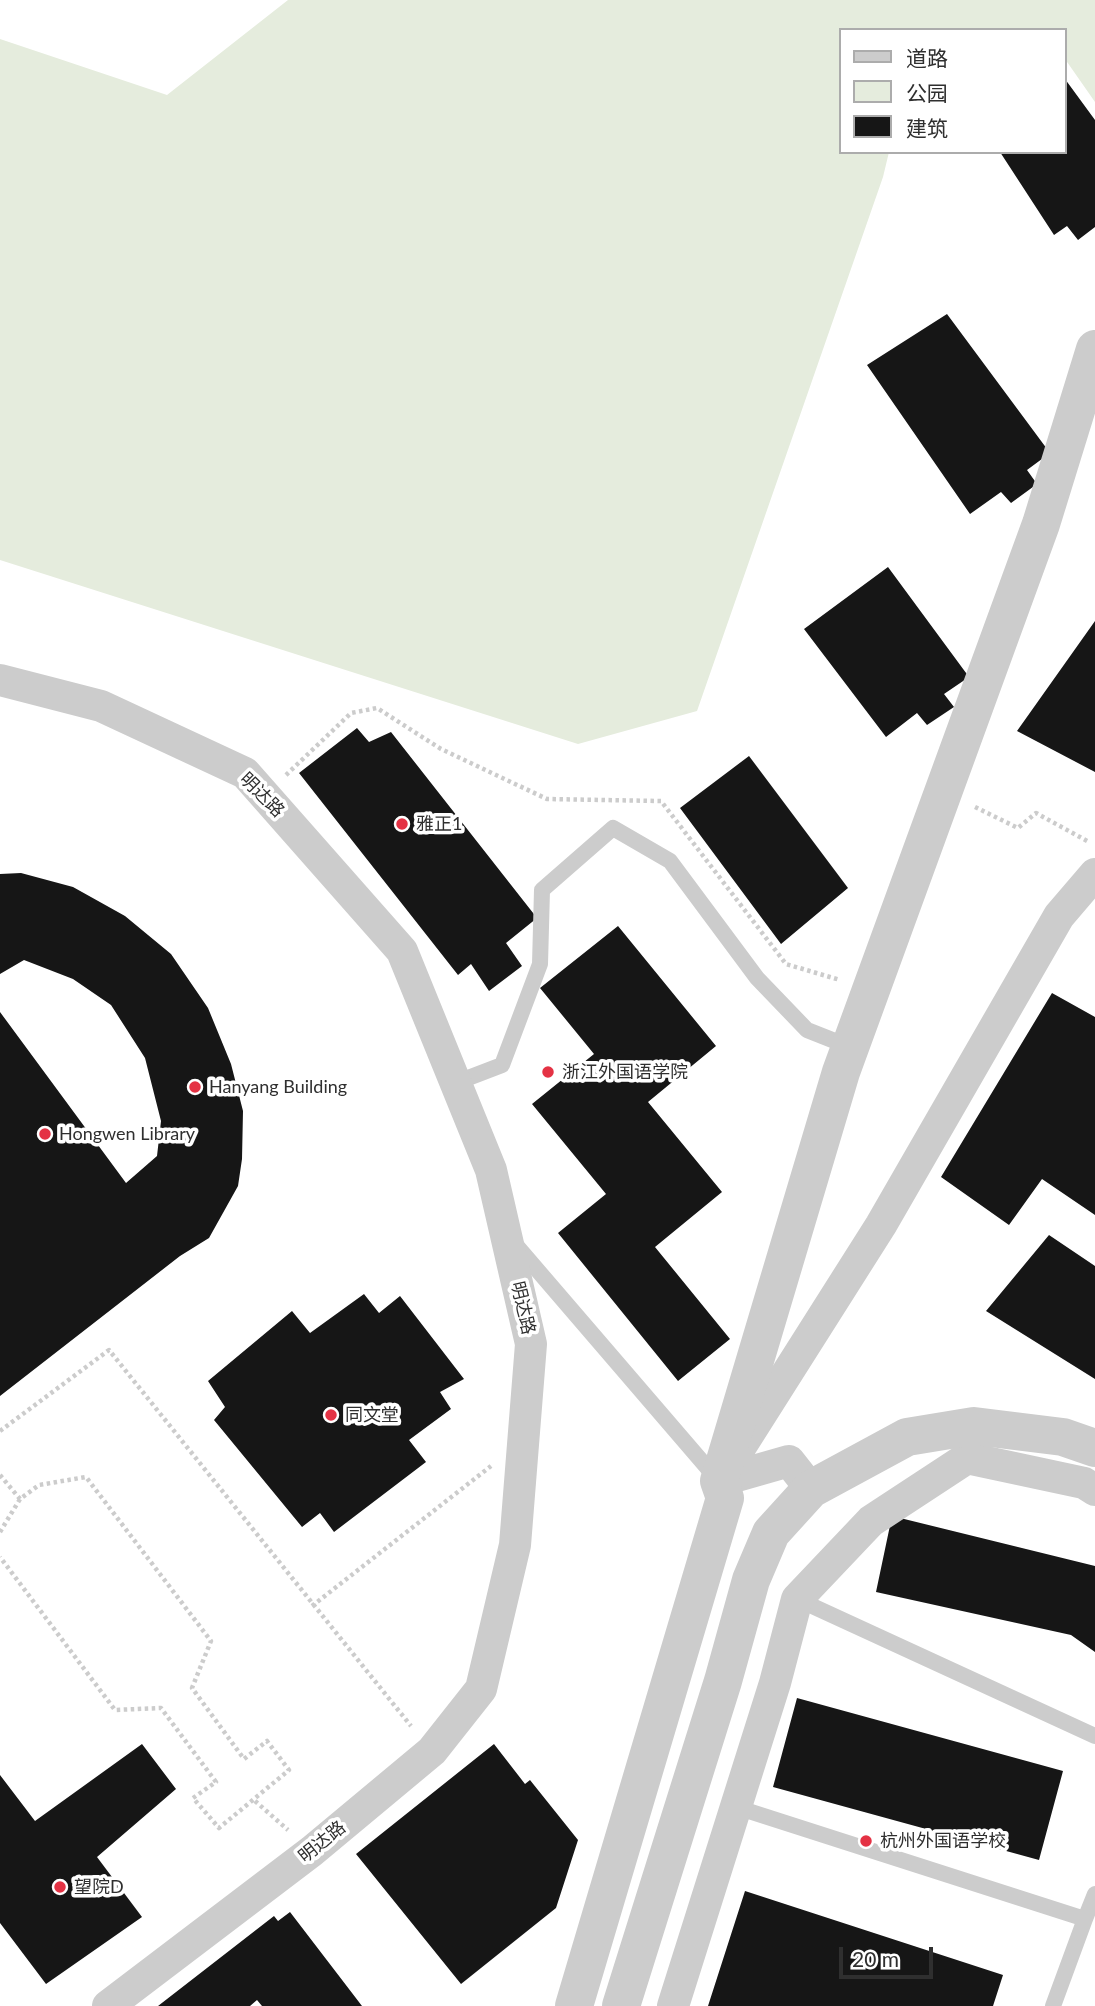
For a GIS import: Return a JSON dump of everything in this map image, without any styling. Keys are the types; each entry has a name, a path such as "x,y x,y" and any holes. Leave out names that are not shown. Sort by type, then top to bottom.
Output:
{"street":[{"path":"574,2006 725,1498 719,1481 850,1047 1041,524 1095,349"},
{"name":"明达路","path":"0,680 101,706 245,774 402,951 491,1170 531,1344 514,1545 481,1689 432,1751 312,1851 108,2006"},
{"path":"719,1481 881,1225 1059,916 1095,874"},
{"path":"1059,916 1095,911"},
{"path":"621,2006 723,1681 751,1580 771,1533 810,1489 907,1437 974,1426 1063,1437 1095,1448"},
{"path":"673,2006 775,1683 797,1599 871,1521 967,1458 1084,1483 1095,1490"},
{"path":"719,1481 789,1461 810,1489"}],"lane":[{"path":"455,1083 502,1065 540,964 542,890 613,828 670,861 757,978 807,1030 850,1047"},
{"path":"506,1234 719,1481"},
{"path":"797,1599 1095,1736"},
{"path":"736,1807 1085,1919"},
{"path":"1053,2006 1095,1894"}],"path":[{"path":"265,795 351,713 377,708 440,749 547,799 661,801 786,964 871,990"},
{"path":"943,791 1017,828 1036,813 1095,846"},
{"path":"0,1431 109,1350 312,1606 432,1751"},
{"path":"312,1606 523,1441"},
{"path":"0,1475 20,1499"},
{"path":"0,1532 20,1499 39,1485 86,1477 211,1641 192,1688 244,1759 267,1741 289,1770 255,1801 219,1828 193,1798 216,1782 161,1708 115,1710 0,1557"},
{"path":"255,1801 312,1851"}],"green space":[{"path":"288,0 1095,0 1095,102 1067,62 1067,28 839,28 839,154 889,154 883,177 697,711 578,744 0,560 0,39 167,95"}],"building":[{"path":"1067,82 1095,120 1095,227 1078,240 1067,226 1054,235 1001,154 1067,154"},
{"path":"947,314 1050,453 1027,470 1037,484 1011,503 1001,492 970,514 867,365"},
{"path":"888,567 969,677 944,694 954,707 927,725 917,713 886,737 804,629"},
{"path":"1095,621 1095,772 1017,731"},
{"name":"雅正1","path":"357,728 369,742 391,732 537,918 506,943 522,966 489,991 471,964 458,975 299,773"},
{"path":"749,756 848,888 781,944 680,808"},
{"path":"21,873 73,887 125,916 171,954 208,1008 231,1064 243,1111 242,1159 238,1186 209,1238 180,1256 0,1396 0,1012 126,1183 157,1156 161,1121 145,1058 111,1005 73,979 24,960 0,974 0,874"},
{"path":"618,926 716,1046 648,1102 722,1192 655,1247 730,1339 678,1381 558,1233 606,1194 532,1104 594,1054 540,988"},
{"path":"1052,993 1095,1017 1095,1215 1042,1179 1009,1225 941,1177"},
{"path":"1049,1235 1095,1266 1095,1379 986,1311"},
{"name":"同文堂","path":"364,1294 379,1313 400,1296 464,1379 440,1392 451,1409 409,1440 426,1462 334,1532 320,1513 302,1527 214,1420 225,1407 208,1381 292,1311 310,1333"},
{"path":"892,1516 1095,1566 1095,1652 1071,1635 876,1592"},
{"path":"797,1698 1063,1771 1039,1860 773,1787"},
{"name":"望院D","path":"142,1744 176,1789 97,1857 142,1917 46,1984 0,1923 0,1775 35,1821"},
{"path":"494,1744 525,1784 530,1780 578,1840 556,1908 461,1984 356,1854"},
{"path":"745,1891 1003,1975 993,2006 708,2006"},
{"path":"290,1912 362,2006 262,2006 257,2000 250,2006 158,2006 274,1916 278,1921"}],"place":[{"name":"雅正1","path":"402,824"},
{"name":"浙江外国语学院","path":"548,1072"},
{"name":"Hanyang Building","path":"195,1087"},
{"name":"Hongwen Library","path":"45,1134"},
{"name":"同文堂","path":"331,1415"},
{"name":"杭州外国语学校","path":"866,1841"},
{"name":"望院D","path":"60,1887"}]}
